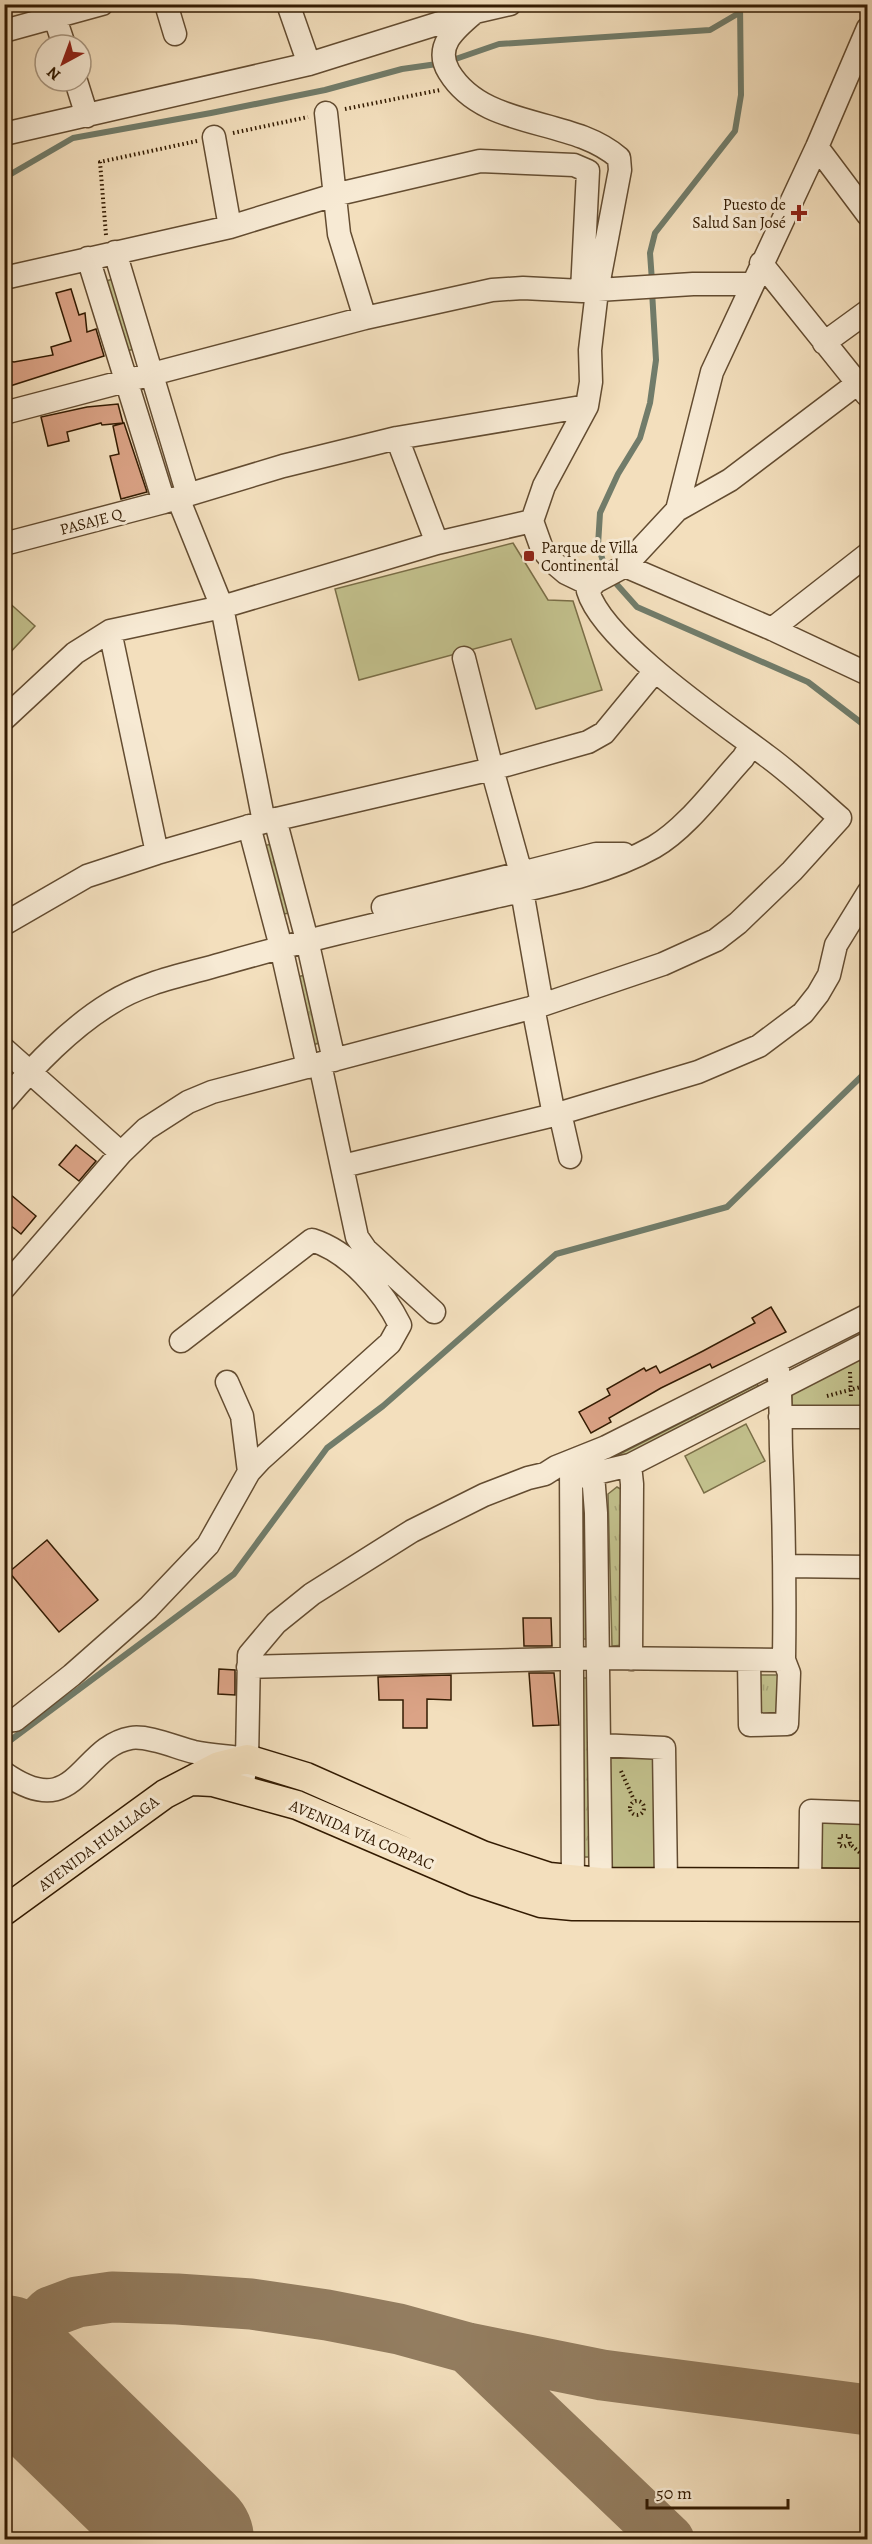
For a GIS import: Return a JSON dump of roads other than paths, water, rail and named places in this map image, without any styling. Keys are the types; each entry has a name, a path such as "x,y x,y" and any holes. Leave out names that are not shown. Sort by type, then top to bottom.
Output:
{"main road":[{"name":"AVENIDA VÍA CORPAC","path":"194,1781 219,1766 247,1760 306,1777 482,1855 549,1877 587,1894 867,1907"},
{"name":"AVENIDA VÍA CORPAC","path":"194,1781 213,1782 297,1805 474,1881 541,1903 666,1882 867,1883"},
{"name":"AVENIDA HUALLAGA","path":"4,1911 165,1794 194,1781"}],"street":[{"path":"4,31 54,12 102,4"},
{"path":"166,4 175,33"},
{"path":"288,4 309,64"},
{"path":"4,135 309,64 475,12 510,4"},
{"path":"54,12 60,33"},
{"path":"475,12 455,28 443,51 444,63 459,86 474,99 496,110 598,144 620,158 620,170 595,291 590,350 591,382 587,405 544,486 532,521 542,549 552,562 566,573 593,583"},
{"path":"676,510 712,372 744,284 761,263 817,147 867,28"},
{"path":"80,93 87,116"},
{"path":"326,113 339,234 365,318"},
{"path":"214,137 230,227"},
{"path":"817,147 867,215"},
{"path":"4,278 230,227 334,195 480,161 574,165 588,171 595,291"},
{"path":"104,255 153,374 176,498"},
{"path":"104,255 126,381 222,607 263,822 281,947 321,1064"},
{"path":"4,1288 122,1153 146,1129 188,1102 212,1092 537,1006 643,971 716,940 762,901 840,818 655,671 598,612 588,591 593,583 625,566 676,510 730,480 863,390 761,263"},
{"path":"4,413 365,318 492,291 523,288 595,291 744,284"},
{"path":"824,343 867,310"},
{"name":"PASAJE Q","path":"4,544 176,498 283,466 397,438 587,405"},
{"path":"397,438 437,543"},
{"path":"4,719 75,653 110,631 222,607 437,543 532,521"},
{"path":"772,629 867,554"},
{"path":"625,566 772,629 867,674"},
{"path":"110,631 157,853"},
{"path":"464,658 521,882 537,1006 557,1114 570,1157"},
{"path":"4,899 13,919 87,876 157,853 263,822 492,769 588,742 604,733 655,671"},
{"path":"374,909 594,871 640,854 656,846 681,825 743,758 751,745"},
{"path":"263,822 307,940 321,1064 357,1237 366,1250 434,1312"},
{"path":"4,1101 30,1071 89,1018 138,988 521,882"},
{"path":"343,1166 557,1114 676,1079 728,1061 759,1046 803,1013 818,994 829,975 836,945 867,893"},
{"path":"4,1049 122,1153"},
{"path":"4,1721 15,1720 72,1675 148,1608 208,1545 249,1472 390,1343 400,1325 391,1306 364,1275 328,1245 312,1240 181,1341"},
{"path":"587,1894 572,1659 570,1513 581,1467 867,1315"},
{"path":"241,1790 247,1760 249,1655 276,1623 312,1594 412,1531 484,1495 545,1474 581,1467 630,1464 867,1343"},
{"path":"749,1660 750,1725 787,1724 789,1673 784,1660 786,1566 780,1417 781,1387 777,1362"},
{"path":"227,1382 242,1416 249,1472"},
{"path":"780,1417 867,1417"},
{"path":"630,1464 632,1484 631,1659"},
{"path":"581,1467 599,1658 599,1744 587,1894"},
{"path":"786,1566 867,1566"},
{"path":"248,1667 599,1658 784,1660"},
{"path":"4,1773 25,1786 47,1790 56,1789 74,1780 119,1741 137,1737 197,1752 247,1760"},
{"path":"165,1744 190,1766 194,1781"},
{"path":"599,1744 664,1748 666,1882"},
{"path":"810,1882 811,1811 867,1813"}],"waterway":[{"path":"652,281 650,253 655,233 735,131 741,95 740,4"},
{"path":"4,178 73,138 325,90 402,69 444,63 499,44 710,30 739,13"},
{"path":"606,571 598,545 600,513 618,474 640,438 650,403 656,360 652,291"},
{"path":"612,579 637,607 808,682 868,728"},
{"path":"4,1745 234,1574 327,1448 383,1406 556,1254 727,1207 868,1070"}],"place":[{"name":"Puesto de Salud San José","path":"799,213"},
{"name":"Parque de Villa Continental","path":"529,556"}]}
